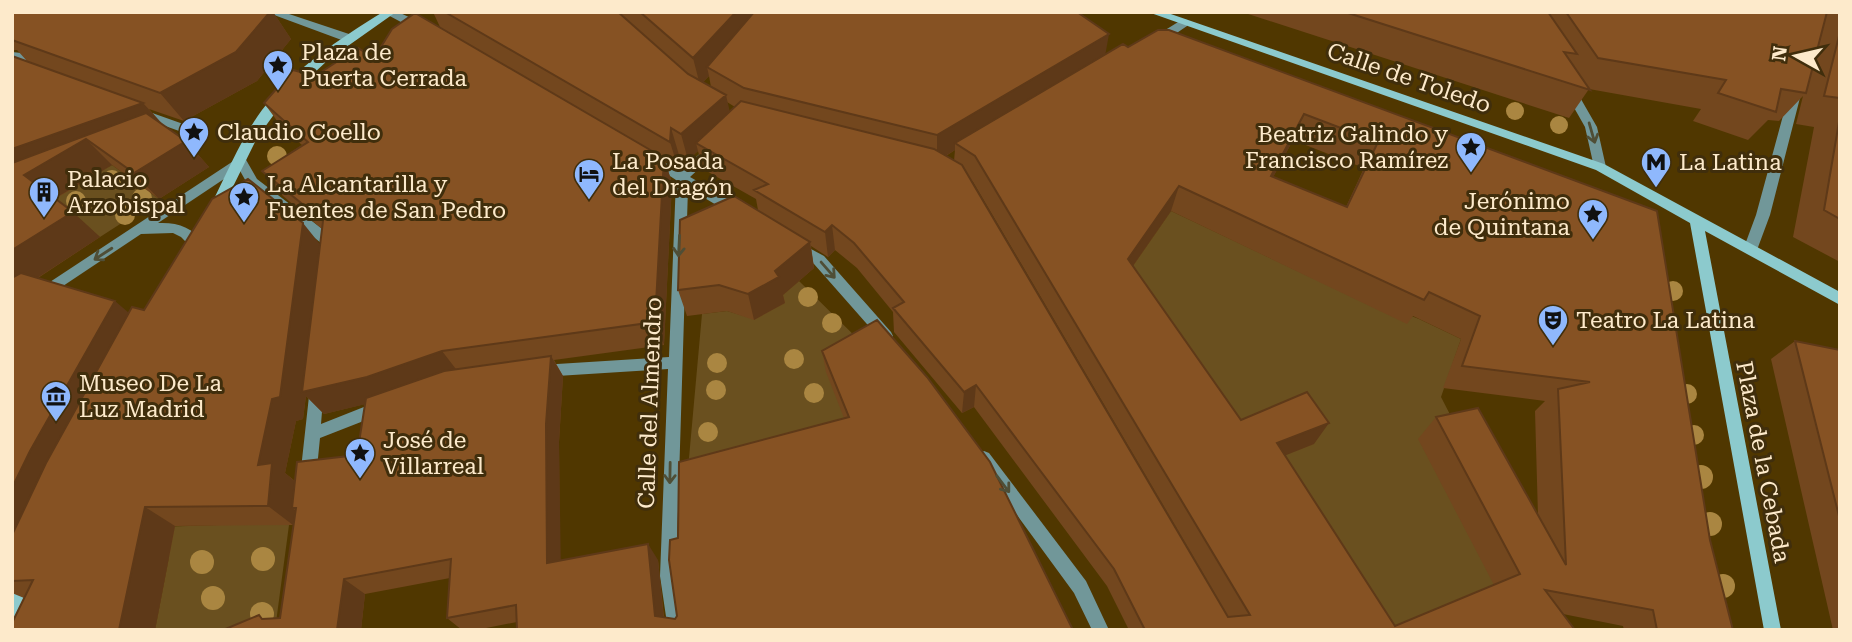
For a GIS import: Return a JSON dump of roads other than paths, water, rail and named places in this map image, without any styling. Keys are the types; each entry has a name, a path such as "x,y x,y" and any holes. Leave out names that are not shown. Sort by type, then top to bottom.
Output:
{"street":[{"path":"271,12 351,40"},
{"path":"308,26 309,12"},
{"name":"Calle de Toledo","path":"1153,12 1600,167 1696,219"},
{"path":"139,230 177,227 200,238 256,130 276,102 311,69 390,13 433,34"},
{"path":"1149,45 1183,23"},
{"path":"12,56 32,58 15,71"},
{"path":"15,71 31,73"},
{"path":"1562,77 1591,127 1600,167"},
{"path":"1750,250 1763,215 1799,80"},
{"path":"134,111 182,128"},
{"path":"682,177 723,139"},
{"path":"635,150 751,219"},
{"path":"12,314 241,161"},
{"path":"241,161 252,182 333,245 332,259"},
{"name":"Calle del Almendro","path":"676,630 668,576 673,363 682,177"},
{"path":"1696,219 1840,299"},
{"name":"Plaza de la Cebada","path":"1696,219 1773,630"},
{"path":"785,239 819,260 899,350"},
{"path":"527,373 568,367 673,363"},
{"path":"306,499 319,366"},
{"path":"312,434 392,404"},
{"path":"975,445 1080,587 1101,630"},
{"path":"12,610 34,562"}],"place":[{"name":"Plaza de Puerta Cerrada","path":"278,92"},
{"name":"Claudio Coello","path":"194,159"},
{"name":"Beatriz Galindo y Francisco Ramírez","path":"1471,174"},
{"name":"La Latina","path":"1656,189"},
{"name":"La Posada del Dragón","path":"589,201"},
{"name":"Palacio Arzobispal","path":"44,219"},
{"name":"La Alcantarilla y Fuentes de San Pedro","path":"244,224"},
{"name":"Jerónimo de Quintana","path":"1593,241"},
{"name":"Teatro La Latina","path":"1553,347"},
{"name":"Museo De La Luz Madrid","path":"56,423"},
{"name":"José de Villarreal","path":"360,480"}]}
